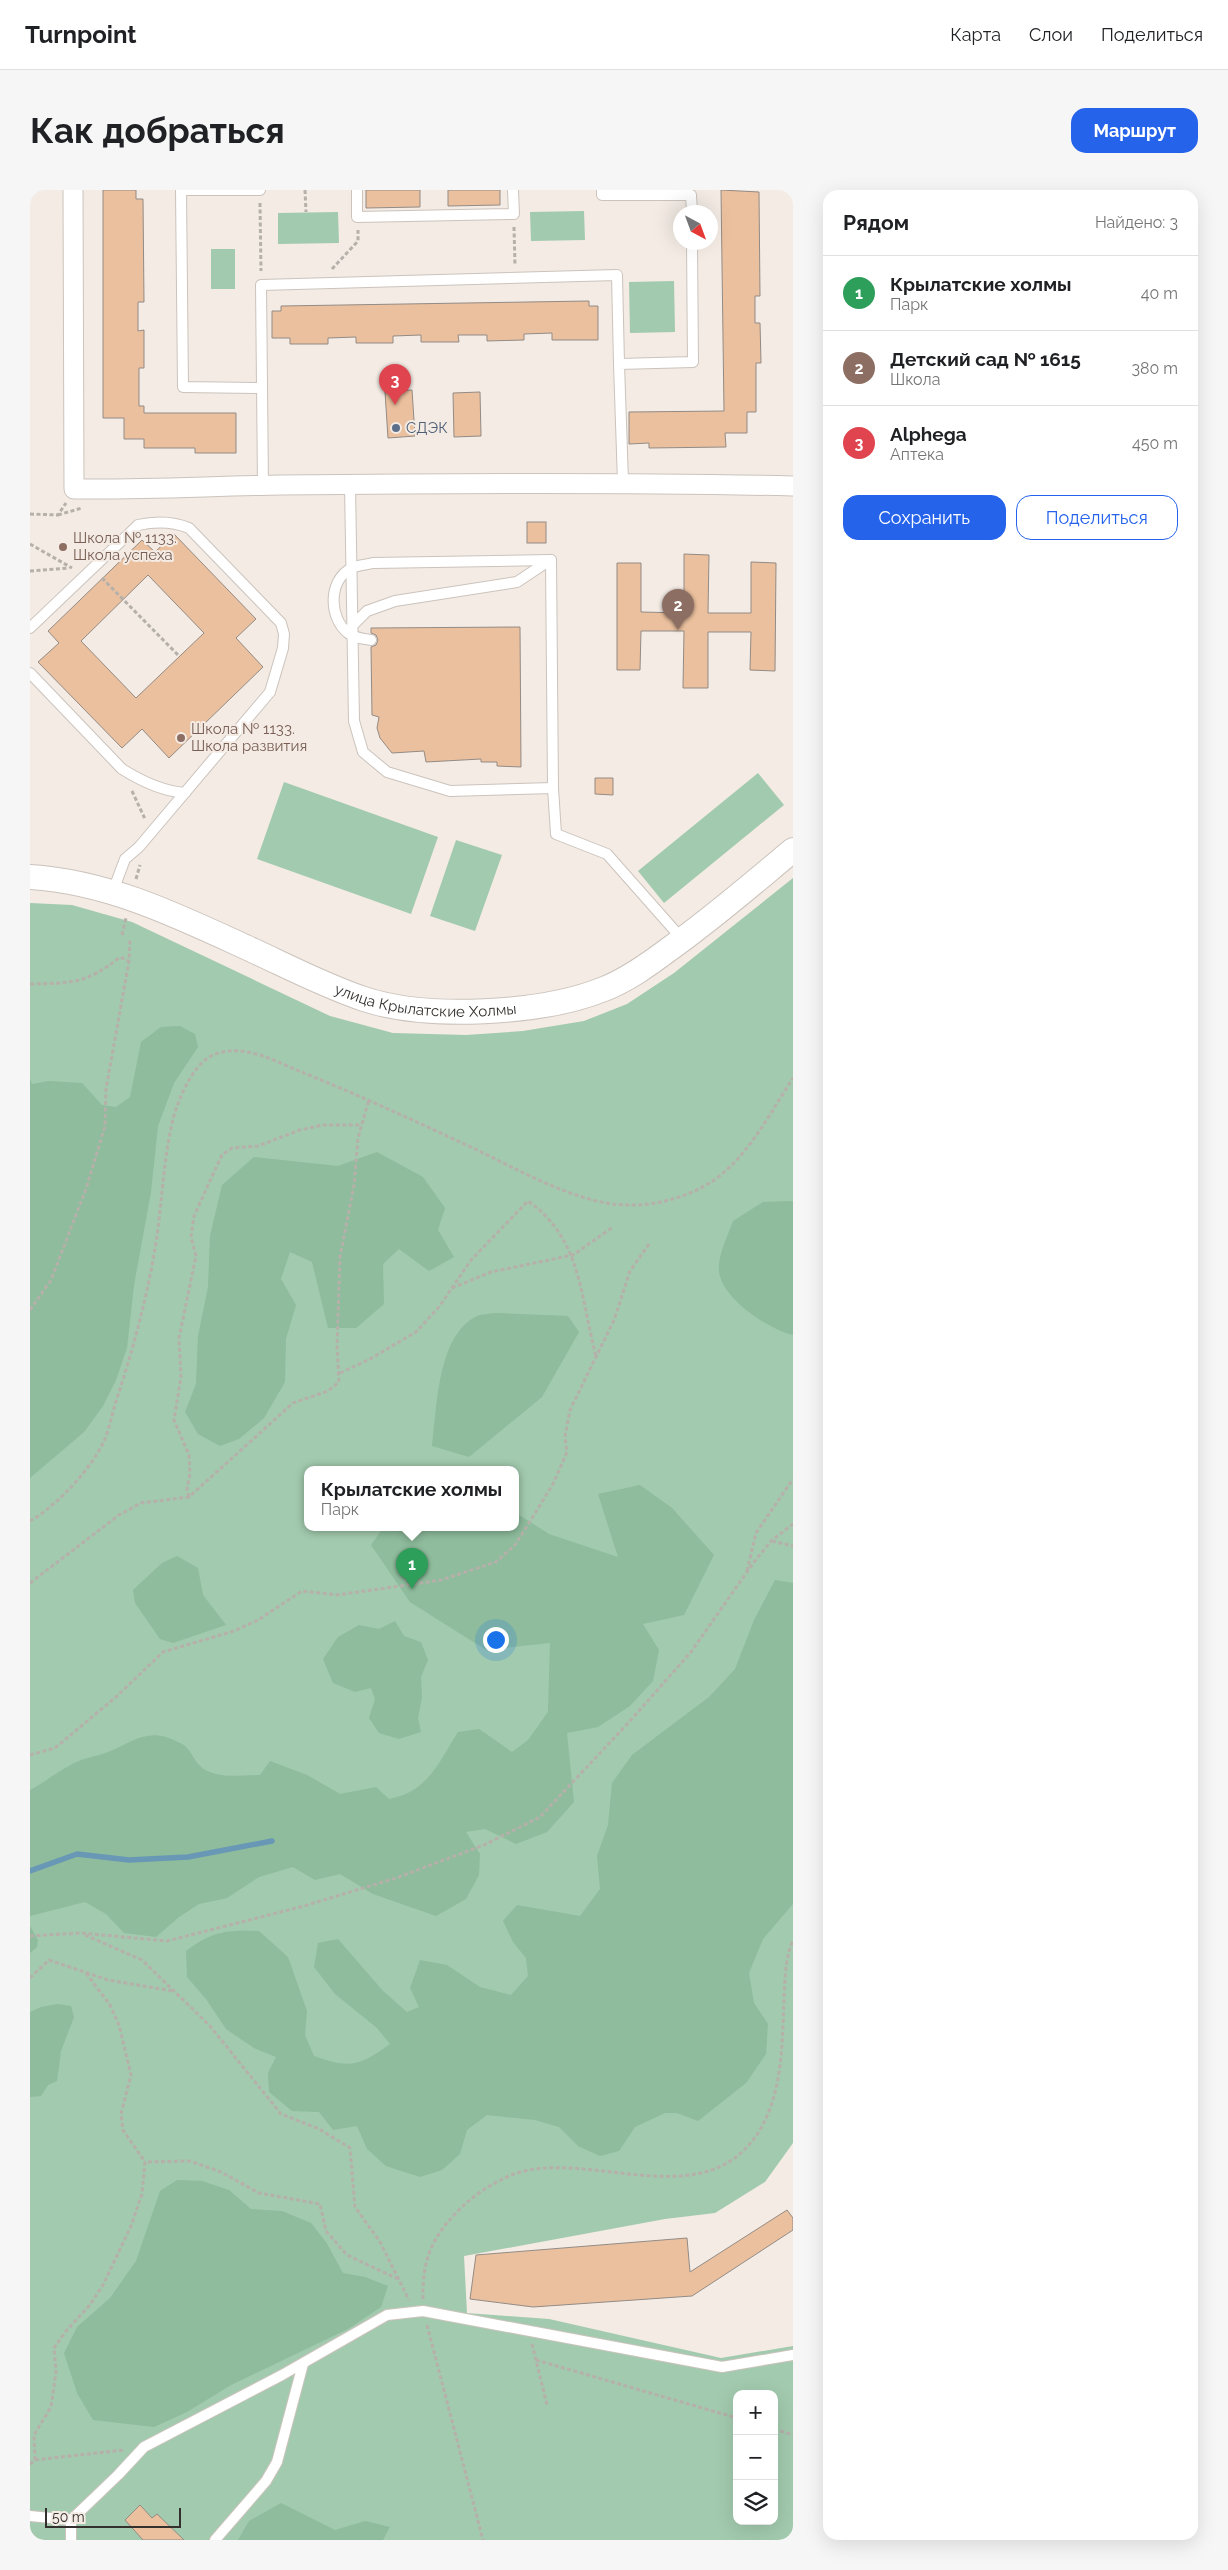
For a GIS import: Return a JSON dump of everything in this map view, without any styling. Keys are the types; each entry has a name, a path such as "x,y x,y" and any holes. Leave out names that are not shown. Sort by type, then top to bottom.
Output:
{"street":[{"path":"73,190 74,489 142,490 350,484 623,482 793,486"},
{"name":"улица Крылатские Холмы","path":"30,877 53,878 113,891 161,908 335,988 365,999 398,1007 465,1010 521,1009 562,1003 605,989 644,968 683,940 793,850"}],"lane":[{"path":"260,190 181,190 183,387 262,388"},
{"path":"357,190 358,217 514,214 513,190"},
{"path":"602,190 602,195 691,195 692,205"},
{"path":"619,364 693,362 692,250"},
{"path":"264,486 261,285 320,282 617,276 623,482"},
{"path":"350,484 354,721 363,752 386,772 450,791 553,788"},
{"path":"30,628 138,524 175,522 188,528 281,623 283,648 270,692 139,847 125,859 113,891"},
{"path":"352,626 367,611 395,601 517,582 551,560"},
{"path":"371,640 348,633 336,616 334,590 342,576 351,568 373,563 551,560"},
{"path":"551,560 553,788 556,834 607,854 683,940"},
{"path":"30,673 122,769 141,780 174,792 185,793"},
{"path":"71,2540 71,2520 144,2447 303,2364 387,2315 423,2311 722,2367 793,2356"},
{"path":"215,2540 266,2481 277,2462 303,2364"},
{"path":"30,2516 71,2520"}],"path":[{"path":"260,190 261,285"},
{"path":"305,190 306,212"},
{"path":"514,214 516,278"},
{"path":"320,282 358,241 358,217"},
{"path":"30,514 58,515 74,489"},
{"path":"30,544 69,568"},
{"path":"30,571 92,568 179,656"},
{"path":"122,769 151,831"},
{"path":"30,1310 51,1280 86,1189 105,1126 106,1089 129,962 130,939"},
{"path":"30,984 75,983 100,972 120,956 129,962"},
{"path":"30,1521 48,1511 72,1487 104,1440 128,1366 154,1251 174,1119 183,1091 197,1068 212,1056 227,1052 243,1051 263,1057 369,1099 548,1184 601,1202 628,1206 663,1202 722,1175 743,1152 793,1078"},
{"path":"30,1583 119,1515 141,1503 189,1497 292,1403 328,1391 339,1382 337,1346 340,1257 354,1185 358,1138 369,1099"},
{"path":"189,1497 187,1489 190,1474 189,1455 174,1420 181,1377 180,1338 196,1256 191,1236 194,1216 215,1170 222,1155 232,1148 258,1146 293,1133 323,1125 362,1125"},
{"path":"340,1373 370,1360 416,1332 439,1307 471,1260 528,1201 546,1214 561,1233 572,1256 587,1308 596,1356"},
{"path":"452,1288 491,1272 572,1256 613,1227"},
{"path":"30,1755 56,1748 117,1696 163,1652 234,1631 258,1620 302,1591 337,1595 441,1580 496,1562 516,1544 553,1484 567,1452 566,1437 570,1410 614,1320 630,1271 650,1244"},
{"path":"747,1572 756,1533 793,1479"},
{"path":"30,1936 81,1933 167,1941 206,1932 396,1878 484,1845 540,1816 630,1721 691,1652 747,1572 772,1540 793,1524"},
{"path":"772,1540 793,1546"},
{"path":"81,1933 142,1960 210,2026 281,2114 319,2129 350,2148 355,2207 380,2242 410,2302 423,2311"},
{"path":"483,2540 423,2311 422,2276 430,2248 452,2216 466,2202 489,2186 515,2174 547,2169 677,2177 723,2166 742,2152 756,2135 775,2093 780,2066 784,1978 793,1940"},
{"path":"30,1978 49,1960 86,1973 146,1987 174,1991"},
{"path":"35,2460 34,2435 51,2407 56,2372 54,2348 66,2331 89,2306 103,2285 131,2226 142,2194 145,2162 123,2130 121,2114 131,2075 119,2024 110,2005 86,1973"},
{"path":"145,2162 190,2161 221,2172 259,2193 320,2204 326,2231 347,2255 398,2279"},
{"path":"529,2331 547,2405"},
{"path":"536,2360 733,2417"},
{"path":"778,2430 793,2435"},
{"path":"30,2464 35,2460 144,2447"}],"green space":[{"path":"584,211 585,240 531,241 530,212"},
{"path":"338,212 339,243 278,244 278,213"},
{"path":"211,249 235,249 235,289 211,289"},
{"path":"674,281 675,332 630,333 629,282"},
{"path":"758,773 784,805 664,903 638,871"},
{"path":"284,782 438,837 411,914 257,859"},
{"path":"456,840 502,855 475,931 430,916"},
{"path":"793,878 793,2143 765,2182 715,2213 665,2219 464,2256 467,2313 549,2319 721,2358 793,2346 793,2540 30,2540 30,903 72,905 132,922 330,1016 393,1033 466,1035 523,1031 584,1021 627,1004 674,973"},
{"path":"180,1026 195,1034 198,1047 174,1083 158,1126 151,1192 134,1285 127,1348 116,1380 103,1406 84,1432 30,1478 30,1079 32,1084 49,1081 82,1083 102,1105 116,1107 130,1097 141,1042 161,1027"},
{"path":"377,1152 423,1177 445,1208 438,1230 454,1257 429,1271 399,1249 383,1264 384,1304 356,1328 328,1328 312,1262 290,1252 281,1279 296,1305 286,1339 285,1382 264,1418 239,1439 220,1446 198,1434 185,1412 196,1384 198,1336 208,1287 210,1236 222,1185 254,1157 338,1166"},
{"path":"793,1201 793,1335 770,1326 734,1299 725,1288 720,1276 719,1265 733,1221 763,1202"},
{"path":"496,1313 568,1316 579,1332 542,1397 469,1457 432,1446 441,1374 454,1339 464,1326 477,1316"},
{"path":"640,1485 672,1508 714,1555 684,1615 643,1624 659,1650 653,1681 630,1706 598,1727 567,1733 574,1802 547,1832 516,1844 485,1829 466,1832 480,1854 479,1875 466,1899 436,1916 373,1894 340,1874 315,1880 293,1867 259,1877 227,1898 199,1904 179,1917 156,1937 124,1933 106,1914 85,1902 30,1916 30,1790 74,1763 108,1752 144,1736 161,1736 185,1746 199,1765 205,1770 219,1775 260,1775 270,1761 307,1775 340,1794 376,1787 389,1799 414,1790 423,1783 438,1765 458,1732 479,1729 512,1752 528,1740 548,1712 550,1643 486,1650 410,1602 371,1545 381,1531 519,1531 519,1515 549,1534 618,1557 598,1494"},
{"path":"177,1556 198,1568 203,1595 226,1625 173,1643 160,1639 135,1603 133,1590 162,1563"},
{"path":"775,1580 793,1583 793,1904 763,1939 749,1973 754,2003 768,2024 766,2054 746,2083 698,2121 677,2113 665,2113 635,2127 619,2151 600,2156 578,2146 559,2127 535,2120 487,2115 467,2130 460,2154 442,2170 420,2177 386,2166 367,2149 357,2126 333,2130 319,2112 292,2111 269,2092 268,2073 276,2057 254,2048 226,2029 206,1999 187,1977 186,1951 204,1939 220,1933 259,1931 288,1957 307,2011 305,2035 314,2056 337,2063 346,2064 362,2061 390,2044 377,2028 335,1994 314,1967 318,1943 338,1939 383,1991 407,2012 419,2007 410,1988 420,1960 447,1965 480,1987 511,1995 528,1976 526,1958 513,1942 503,1921 517,1905 580,1916 600,1889 597,1856 608,1825 612,1783 632,1755 709,1697 735,1669 754,1620"},
{"path":"395,1621 404,1636 421,1642 428,1660 421,1677 422,1697 418,1718 421,1732 399,1739 379,1733 369,1718 375,1699 371,1688 355,1692 333,1683 323,1659 338,1637 359,1625 379,1629"},
{"path":"30,1926 38,1940 37,1947 30,1953"},
{"path":"58,2004 71,2006 74,2017 61,2051 57,2081 48,2085 41,2096 30,2097 30,2012 41,2007"},
{"path":"177,2180 202,2181 229,2190 251,2209 282,2211 311,2223 326,2242 343,2273 365,2277 388,2286 381,2307 348,2329 231,2385 187,2412 154,2427 93,2420 77,2393 64,2353 77,2327 110,2298 136,2261 160,2191"},
{"path":"281,2503 335,2530 365,2521 390,2527 383,2540 238,2540 249,2521"}],"building":[{"path":"103,190 136,190 136,199 143,199 144,302 138,302 138,331 144,330 144,368 139,368 139,406 144,406 144,413 236,413 236,453 195,453 195,448 144,448 144,439 124,439 124,418 103,418"},
{"path":"366,190 420,190 420,207 366,208"},
{"path":"448,190 500,190 500,205 448,206"},
{"path":"721,190 759,192 760,296 755,296 755,323 760,323 761,363 756,363 756,412 747,412 747,433 725,433 726,447 649,448 649,443 629,444 629,412 724,411"},
{"path":"589,301 589,306 598,306 598,340 552,340 552,333 524,334 524,340 487,341 487,335 458,335 459,342 421,342 421,335 393,336 393,343 356,343 356,337 328,338 328,344 290,344 290,338 272,338 272,311 281,311 281,306"},
{"path":"412,390 415,436 388,438 385,392"},
{"path":"480,392 481,436 454,437 453,393"},
{"path":"527,522 546,522 546,543 527,543"},
{"path":"174,534 256,619 236,638 263,667 169,758 142,729 122,748 38,662 59,643 48,631 142,540 155,552","holes":["148,575 204,633 136,698 81,641"]},
{"path":"684,554 709,555 708,613 751,613 751,562 776,563 775,671 750,670 751,632 708,632 708,688 683,688 684,631 641,631 640,670 617,670 617,563 641,563 641,612 684,613"},
{"path":"520,627 521,767 497,766 497,762 481,762 481,759 426,762 424,751 392,753 380,738 377,728 379,717 372,715 371,647 376,645 378,640 376,635 371,633 371,628"},
{"path":"595,778 613,778 613,795 595,794"},
{"path":"787,2210 793,2218 793,2230 692,2296 533,2307 470,2299 476,2255 687,2238 690,2272"},
{"path":"140,2505 152,2518 157,2514 184,2540 143,2540 125,2520"}],"waterway":[{"path":"30,1871 77,1854 129,1860 188,1857 272,1841"}],"place":[{"name":"Alphega","path":"395,405"},
{"name":"СДЭК","path":"396,428"},
{"name":"Школа № 1133. Школа успеха","path":"63,547"},
{"name":"Детский сад № 1615","path":"678,630"},
{"name":"Школа № 1133. Школа развития","path":"181,738"},
{"name":"Крылатские холмы","path":"412,1589"}]}
